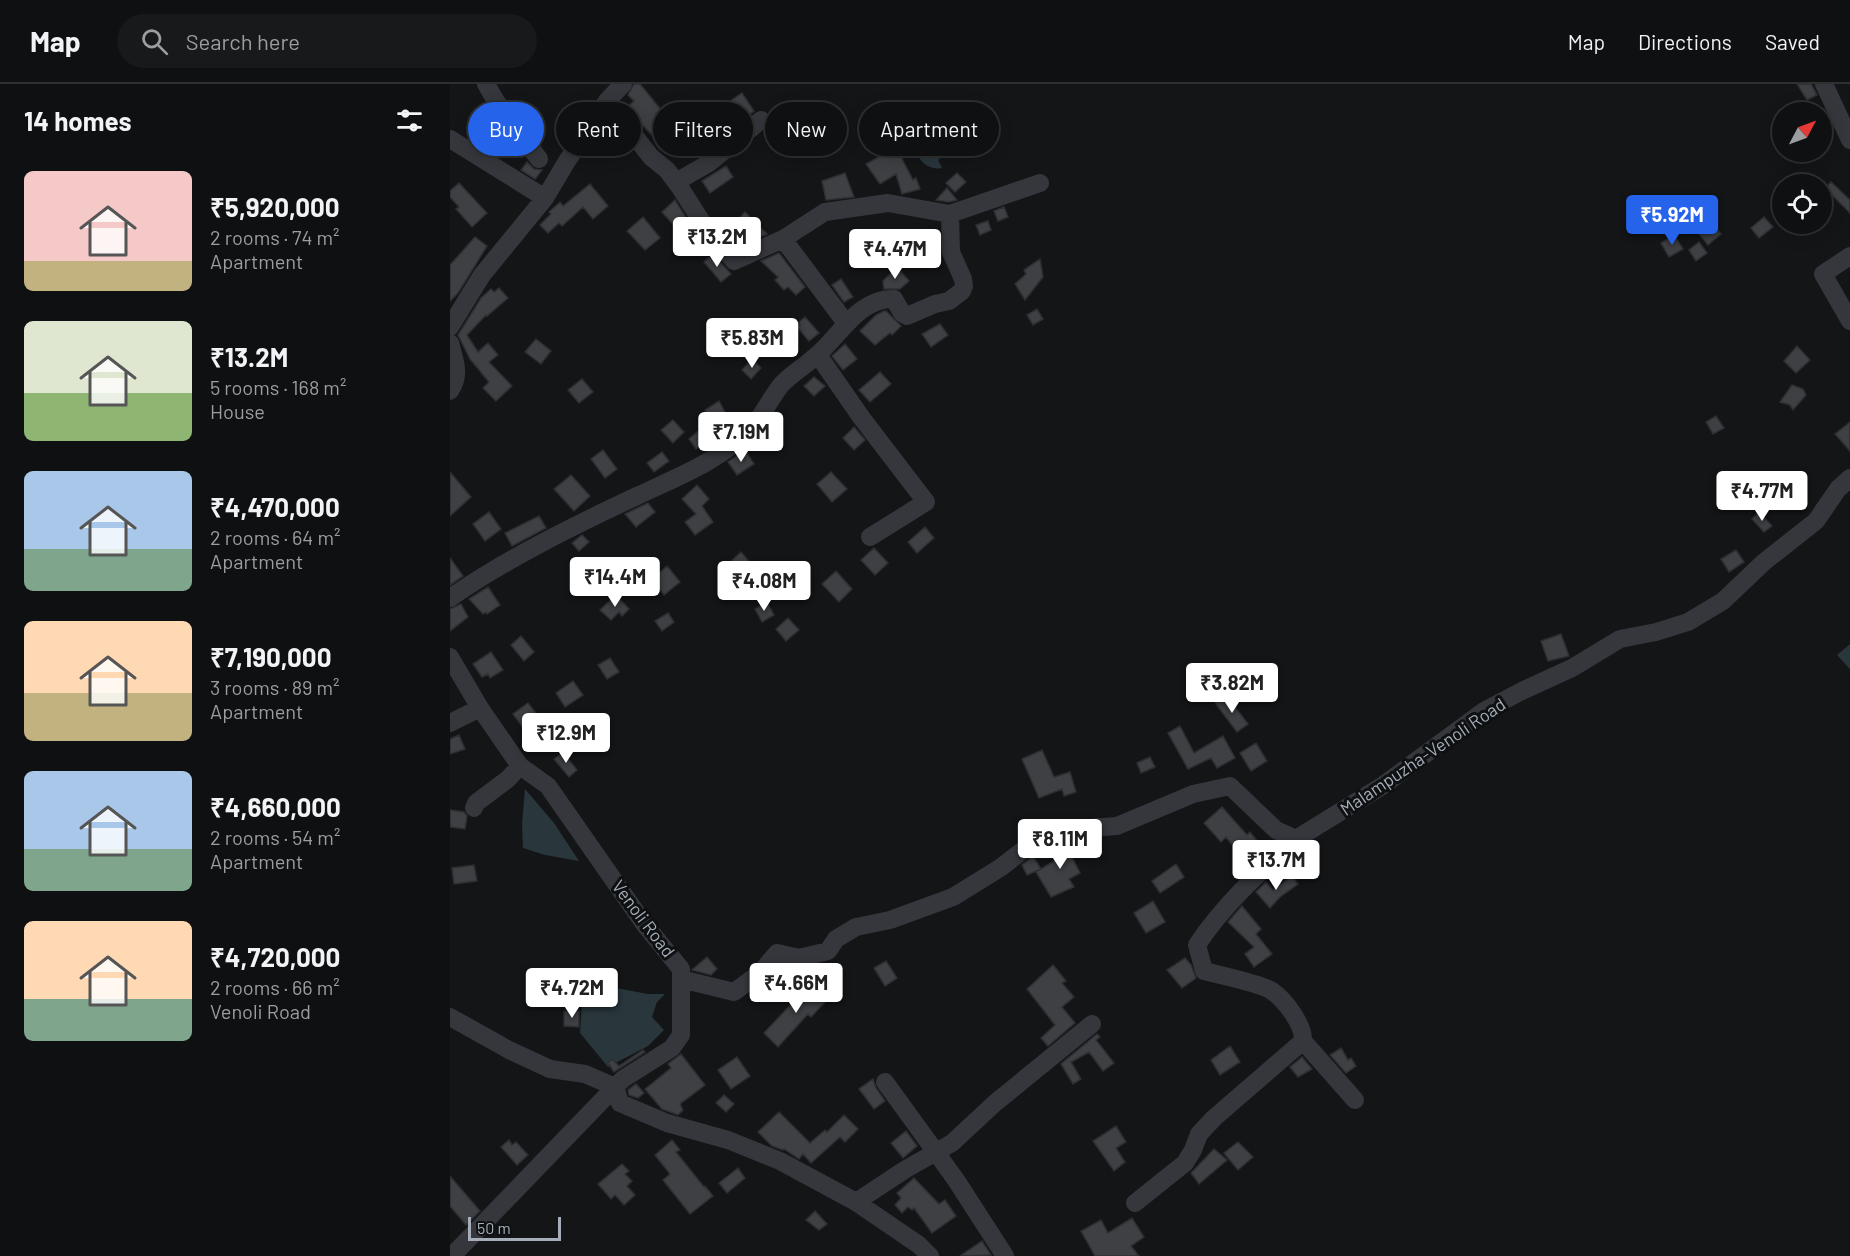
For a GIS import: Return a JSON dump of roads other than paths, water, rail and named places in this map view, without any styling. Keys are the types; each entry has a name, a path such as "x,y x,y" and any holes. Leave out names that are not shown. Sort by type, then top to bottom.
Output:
{"street":[{"path":"486,84 497,103 539,159"},
{"path":"450,327 482,275 545,198 567,160 607,101 623,84"},
{"path":"1824,84 1850,140"},
{"path":"607,101 651,157 667,170 709,233 734,261 783,239 825,212 888,203 950,214 1040,183"},
{"path":"679,186 683,178 709,163 761,120"},
{"path":"450,139 545,198"},
{"path":"450,598 489,570 636,496 690,473 718,455 750,429 783,384 818,355 846,323 874,303 894,299 902,313 907,316 957,296 964,286 951,252 950,214"},
{"path":"783,239 846,323"},
{"path":"1850,256 1823,274 1850,321"},
{"path":"450,343 457,371 456,382 450,391"},
{"path":"818,355 861,417 926,502 870,537"},
{"name":"Malampuzha-Venoli Road","path":"1303,1041 1304,1033 1296,1017 1271,991 1204,971 1197,945 1214,920 1296,839 1382,786 1484,711 1572,669 1620,639 1656,632 1688,622 1723,601 1764,562 1816,521 1838,489 1850,478"},
{"name":"Venoli Road","path":"450,657 480,708 520,766 548,786 645,925 681,969 681,1035 672,1048 623,1079 452,1256"},
{"path":"450,723 480,708"},
{"path":"474,808 476,803 508,779 520,766"},
{"path":"681,979 734,992 760,973 777,953 799,958 828,951 836,939 856,927 890,920 953,897 1000,868 1039,838 1076,830 1118,826 1193,794 1230,786 1276,830 1296,839"},
{"path":"450,1017 509,1050 550,1069 585,1074 615,1088 620,1103 667,1123 728,1140 780,1161 856,1202 919,1245 930,1256"},
{"path":"856,1202 906,1169 952,1143 994,1103 1092,1024"},
{"path":"1135,1203 1185,1163 1199,1134 1214,1118 1303,1041 1355,1100"},
{"path":"885,1082 956,1180 1005,1256"}]}
